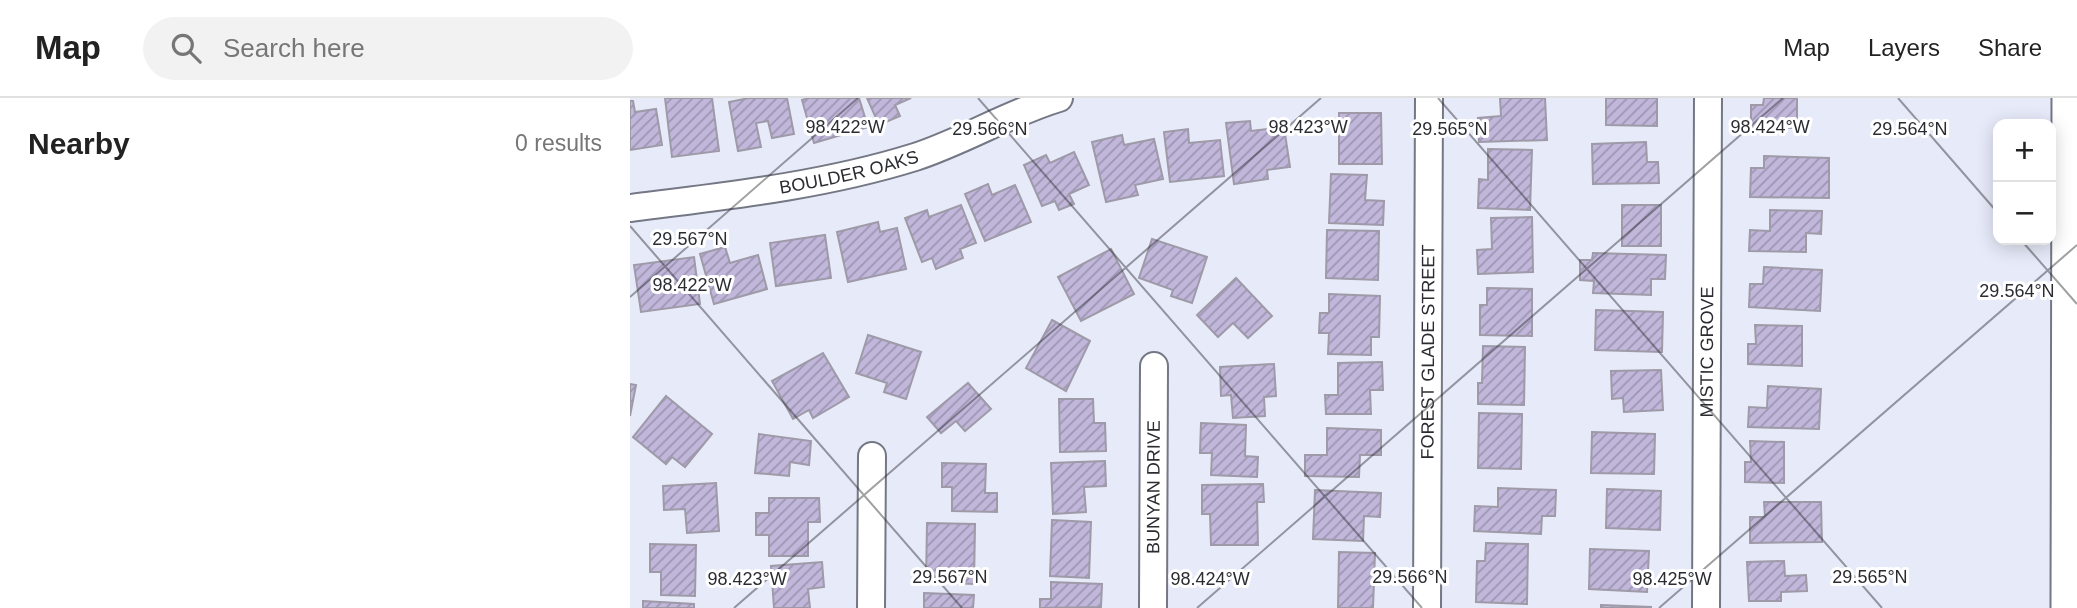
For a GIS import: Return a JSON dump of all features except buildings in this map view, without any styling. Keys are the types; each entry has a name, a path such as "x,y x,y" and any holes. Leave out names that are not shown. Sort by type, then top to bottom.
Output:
{"main road":[{"path":"2068,608 2072,150 2069,98"}],"street":[{"name":"BOULDER OAKS","path":"630,208 774,190 846,177 918,156 1059,98"},
{"name":"FOREST GLADE STREET","path":"1427,608 1429,98"},
{"name":"MISTIC GROVE","path":"1706,608 1708,98"},
{"name":"BUNYAN DRIVE","path":"1153,608 1154,366"},
{"path":"872,456 872,608"}]}
